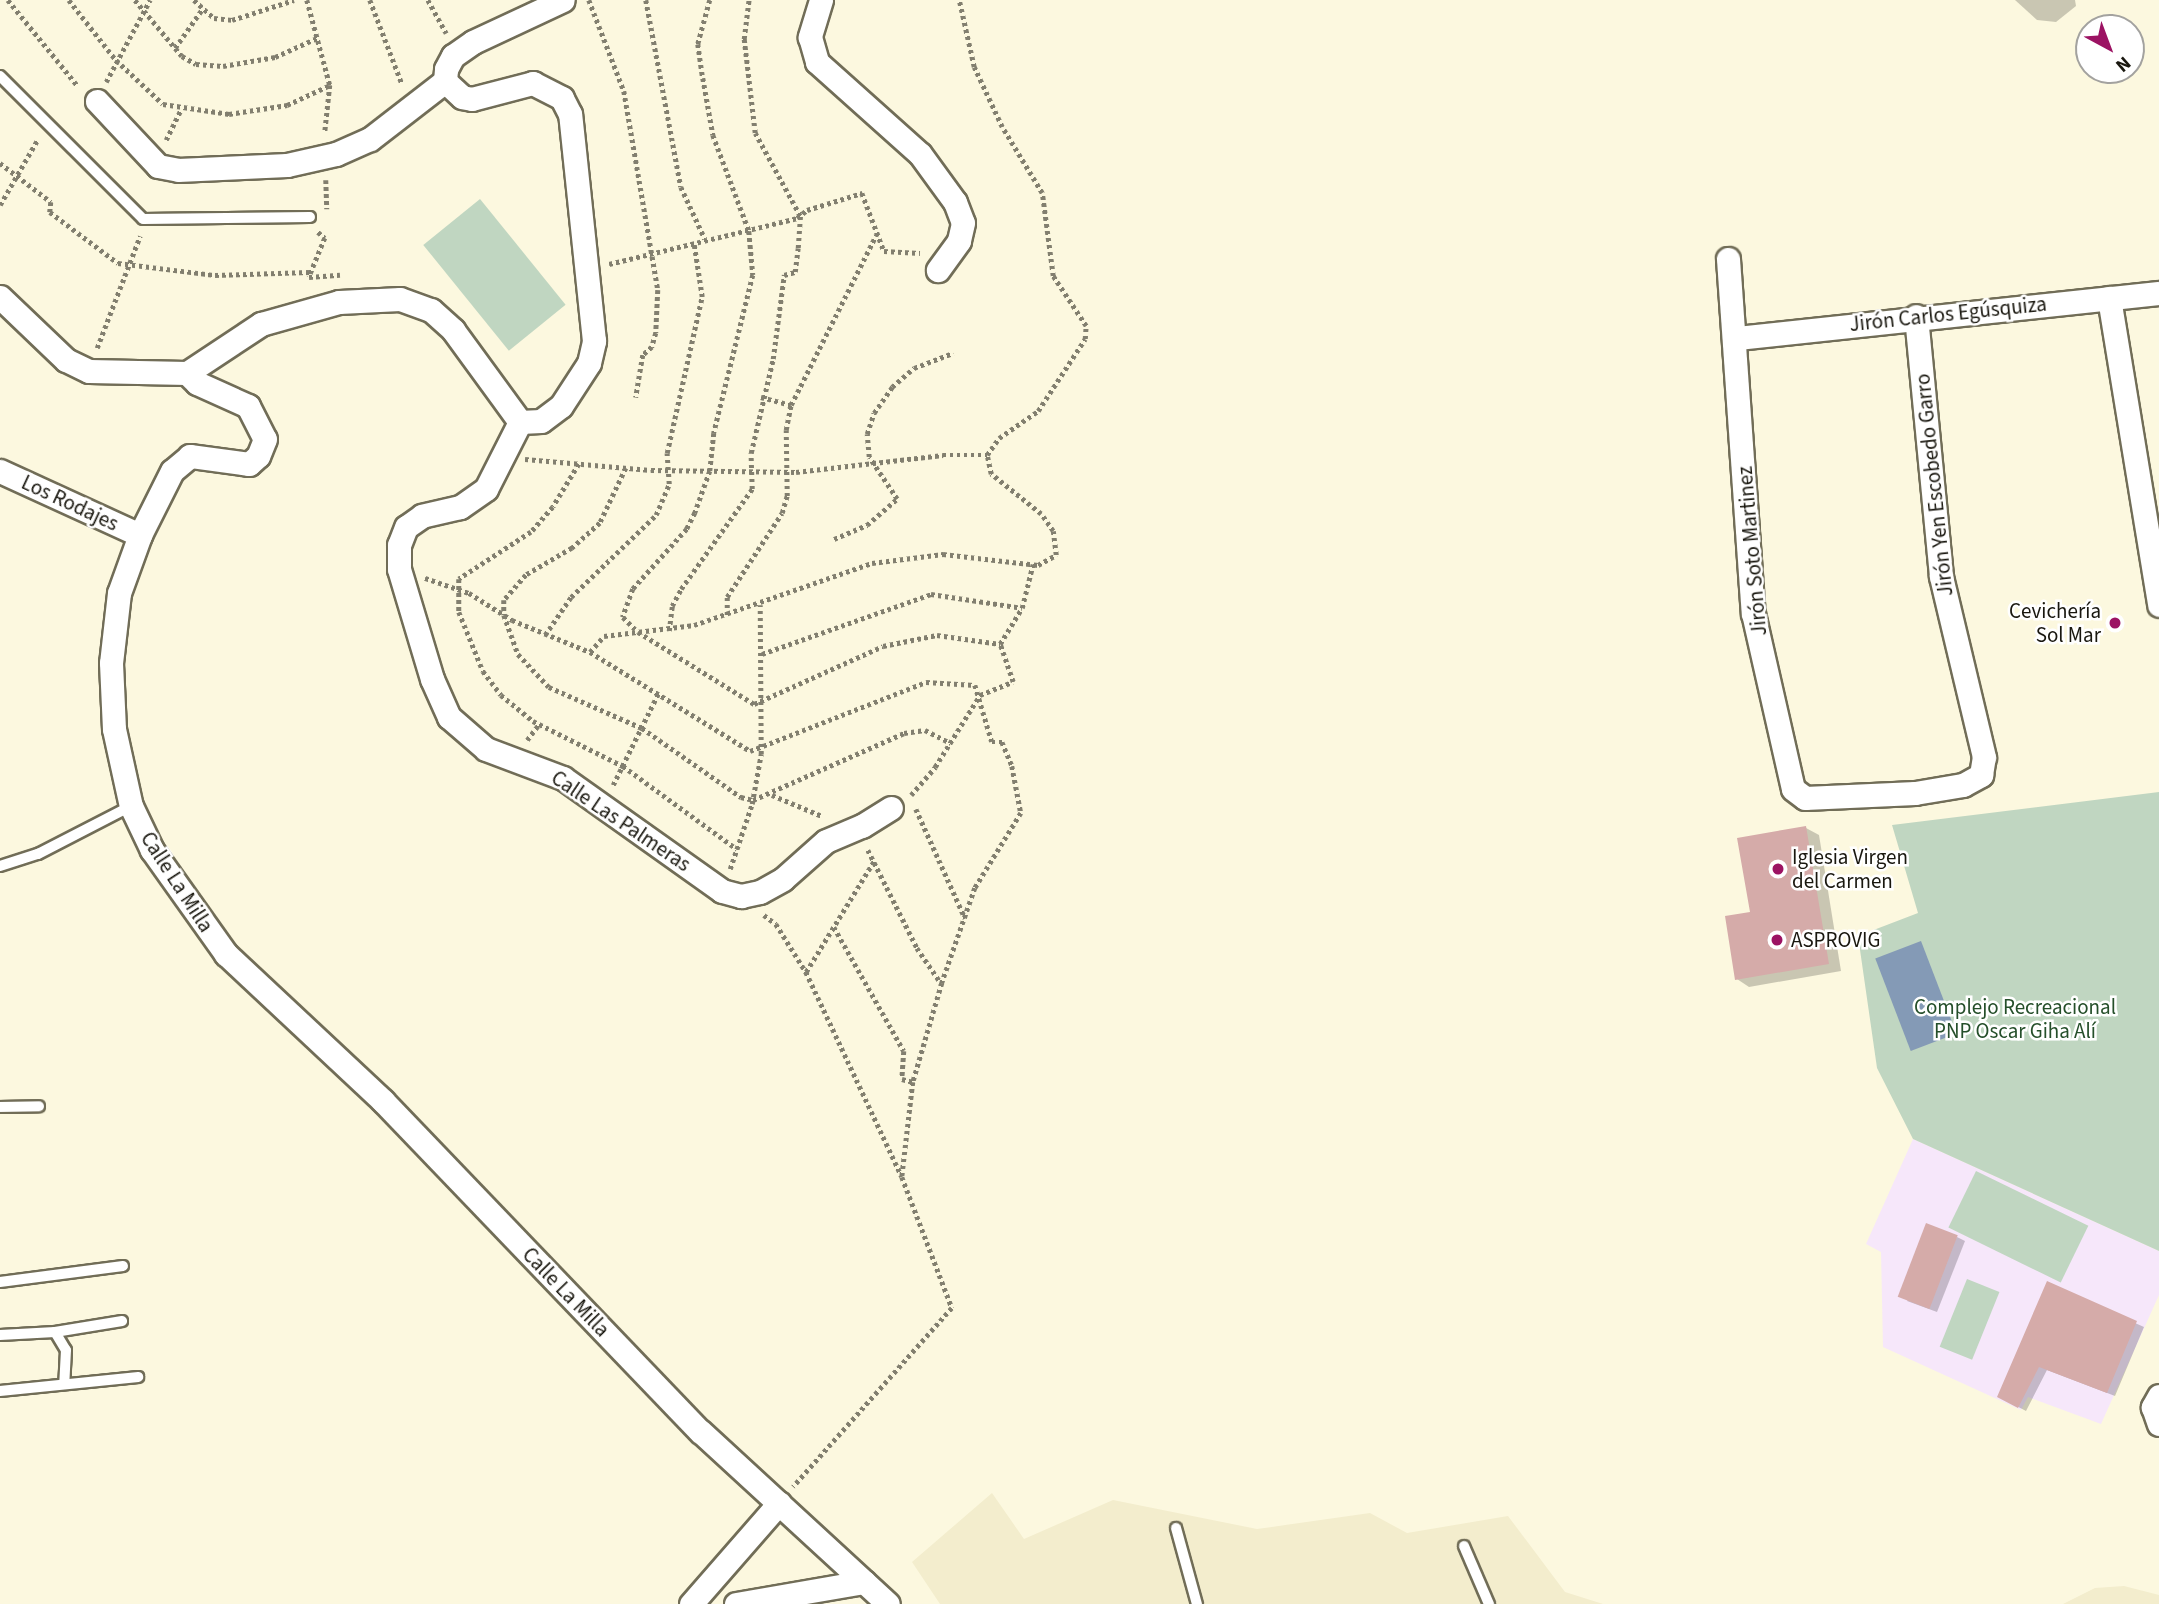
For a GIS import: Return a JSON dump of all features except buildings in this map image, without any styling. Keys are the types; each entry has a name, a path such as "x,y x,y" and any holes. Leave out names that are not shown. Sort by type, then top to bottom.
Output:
{"street":[{"path":"97,102 158,166 178,170 287,165 330,155 370,139 445,81 446,69 458,52 563,0"},
{"path":"821,0 810,37 817,62 920,155 955,202 963,223 960,241 938,270"},
{"path":"0,297 66,360 89,371 187,373 261,324 339,302 400,299 431,310 453,330 520,422 541,421 561,406 589,363 594,341 574,135 562,98 533,82 472,99 462,97 445,81"},
{"name":"Jirón Soto Martinez","path":"1728,259 1737,338 1753,613 1793,789 1805,798"},
{"name":"Jirón Carlos Egúsquiza","path":"1737,338 1916,316 2159,293"},
{"path":"2109,298 2159,605"},
{"name":"Jirón Yen Escobedo Garro","path":"1805,798 1915,793 1963,785 1981,775 1984,757 1941,576 1916,316"},
{"name":"Calle La Milla","path":"187,373 197,383 248,406 265,439 258,456 248,464 190,456 172,471 140,535 119,593 111,663 114,729 131,806 152,850 226,954 383,1101 700,1431 888,1604"},
{"name":"Calle Las Palmeras","path":"520,422 504,457 475,499 422,516 406,527 399,545 399,569 432,679 449,717 486,749 563,778 729,892"},
{"name":"Los Rodajes","path":"0,471 140,535"},
{"path":"729,892 760,892 783,879 825,841 891,808"},
{"path":"2157,1422 2153,1408 2159,1396"},
{"path":"691,1604 779,1503"},
{"path":"736,1604 864,1582"}],"lane":[{"path":"0,76 50,130 143,219 310,217"},
{"path":"0,866 38,854 131,806"},
{"path":"0,1107 39,1106"},
{"path":"0,1282 123,1266"},
{"path":"0,1335 55,1332 122,1321"},
{"path":"55,1332 66,1350 64,1383"},
{"path":"0,1391 138,1377"},
{"path":"1176,1528 1197,1604"},
{"path":"1464,1546 1489,1604"}],"path":[{"path":"8,0 76,85 97,102 116,60 150,0"},
{"path":"69,0 116,60 150,96 181,110 229,114 275,107 330,85"},
{"path":"135,0 175,48 196,64 223,66 275,57 317,38"},
{"path":"194,0 214,18 232,20 294,0"},
{"path":"307,0 330,85 330,155 339,162 326,175 327,212 310,217 309,224 325,238 309,277 349,275"},
{"path":"370,0 415,106"},
{"path":"428,0 458,52"},
{"path":"589,0 624,91 658,290 656,333 643,355 636,397"},
{"path":"646,0 681,187 705,239"},
{"path":"710,0 698,44 713,135 750,231 752,275 714,433 709,471 687,529 633,589 625,605 623,617 638,632 747,701 763,704 883,646 937,635 1000,644"},
{"path":"669,631 672,606 681,589 744,507 754,472 751,453 761,397 773,359 784,275 795,272 800,215 755,133 744,39 749,0"},
{"path":"590,652 604,636 669,631 760,605 872,563 943,554 1033,564 1048,563 1056,555 1058,542 1041,514 991,474 987,455 999,438 1038,411 1085,339 1086,326 1053,276 1042,193 1002,127 974,67 959,0"},
{"path":"175,48 203,8"},
{"path":"158,166 181,110"},
{"path":"0,205 38,140 50,130"},
{"path":"0,163 51,202 50,212 111,259 129,265 215,275 309,272"},
{"path":"587,267 750,231 862,193 884,251 898,255 916,249 938,270"},
{"path":"89,371 129,265 143,219"},
{"path":"727,615 727,597 782,513 787,472 786,430 792,405 877,234"},
{"path":"545,635 571,597 656,515 671,470 667,453 702,297 694,244"},
{"path":"834,539 867,524 897,499 873,463 867,434 892,387 914,368 953,353"},
{"path":"761,397 792,405"},
{"path":"504,457 626,468 787,472 987,455"},
{"path":"579,464 553,507 531,532 466,570 455,587 459,612 483,671 501,695 533,721 623,766 737,849"},
{"path":"626,468 600,523 572,548 513,586 504,600 504,615 518,654 549,687 642,728 741,797 753,800 772,795 904,733 925,730 951,743"},
{"path":"1000,644 1022,608 1033,564"},
{"path":"399,569 455,587 545,635 590,652 659,692 740,746 761,750 862,704 926,682 967,681 980,695 992,742 1002,742 1012,766 1021,813 986,866 942,983 912,1082 902,1177"},
{"path":"762,654 932,594 1022,608"},
{"path":"760,605 763,704 761,750 753,800 737,849 729,892 776,924 806,972 902,1177 952,1308 877,1386 779,1503"},
{"path":"891,808 911,795 951,743 980,695 1013,682 1000,644"},
{"path":"603,804 659,692"},
{"path":"772,795 851,830 874,860 917,948 942,983"},
{"path":"911,795 965,918"},
{"path":"806,972 874,860"},
{"path":"834,927 904,1051 902,1079 912,1082"}],"shaded area":[{"path":"1913,1139 2159,1251 2159,1295 2101,1424 2028,1397 2021,1410 1883,1347 1881,1252 1866,1244"},
{"path":"992,1493 1024,1539 1113,1500 1257,1529 1370,1513 1407,1533 1508,1516 1565,1592 1603,1604 940,1604 912,1562"},
{"path":"2124,1586 2159,1595 2159,1604 2063,1604 2095,1588"}],"green space":[{"path":"480,199 566,305 509,351 423,245"},
{"name":"Complejo Recreacional PNP Oscar Giha Alí","path":"2159,792 2159,1251 1913,1139 1877,1068 1858,936 1918,913 1892,825"},
{"path":"1976,1171 2088,1226 2061,1282 1948,1228"},
{"path":"1967,1279 1999,1292 1972,1360 1940,1347"}],"water":[{"path":"1921,941 1956,1033 1911,1051 1875,959"}],"place":[{"name":"Cevichería Sol Mar","path":"2115,623"},
{"name":"Iglesia Virgen del Carmen","path":"1778,869"},
{"name":"ASPROVIG","path":"1777,940"}]}
